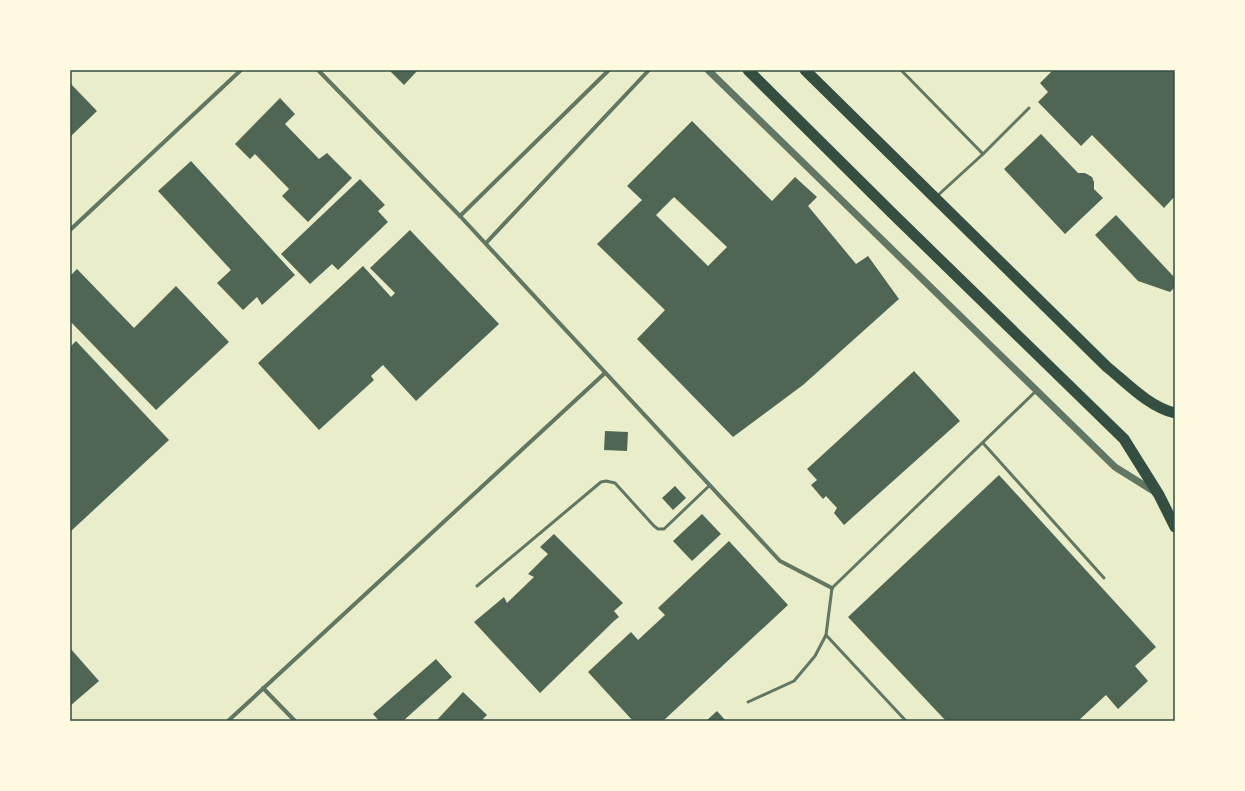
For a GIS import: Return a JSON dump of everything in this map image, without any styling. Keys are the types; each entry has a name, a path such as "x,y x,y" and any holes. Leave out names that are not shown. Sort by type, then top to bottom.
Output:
{"highway":[{"path":"748,70 894,215 1124,439 1158,495 1175,527"},
{"path":"805,70 1106,366 1149,401 1165,411 1175,413"}],"street":[{"path":"70,230 241,70"},
{"path":"318,70 460,216 780,561 832,588"},
{"path":"460,216 609,70"},
{"path":"486,244 649,70"},
{"path":"708,70 1115,467 1158,495"},
{"path":"228,721 605,373"},
{"path":"263,688 295,721"}],"lane":[{"path":"901,70 983,154"},
{"path":"935,198 983,154 1029,108"},
{"path":"748,702 794,682 815,656 826,635 832,588 1036,391"},
{"path":"983,443 1104,578"},
{"path":"476,586 601,482 606,481 615,483 658,529 664,529 710,484"},
{"path":"826,635 906,721"}],"building":[{"path":"389,70 418,70 404,85"},
{"path":"1053,70 1175,70 1175,196 1164,208 1092,135 1081,146 1038,102 1048,92 1040,83"},
{"path":"70,83 97,111 70,137"},
{"path":"280,98 295,114 285,124 319,159 327,153 352,178 308,222 282,196 289,189 255,154 250,159 235,144"},
{"path":"692,121 772,201 795,177 817,197 808,206 856,264 868,256 899,299 803,385 733,437 637,339 665,310 597,244 642,200 627,186","holes":["674,197 727,247 708,266 656,215"]},
{"path":"1041,134 1078,173 1085,173 1092,177 1094,189 1103,198 1065,234 1004,169"},
{"path":"191,161 295,275 262,305 257,297 243,310 217,283 231,270 158,191"},
{"path":"360,179 385,205 378,211 388,222 338,270 332,264 310,284 281,254"},
{"path":"1116,215 1175,278 1175,287 1170,292 1138,281 1095,235"},
{"path":"410,230 499,324 416,401 383,365 371,376 374,380 319,430 258,363 363,266 391,297 395,293 370,268"},
{"path":"77,269 134,328 176,286 229,342 156,410 70,321 70,276"},
{"path":"76,341 169,440 70,532 70,347"},
{"path":"914,371 960,421 844,525 834,513 837,508 826,496 823,499 811,485 817,480 807,469"},
{"path":"605,431 628,432 627,451 604,450"},
{"path":"999,475 1156,647 1135,666 1148,681 1118,709 1106,695 1078,721 946,721 848,617"},
{"path":"675,486 686,498 673,510 662,498"},
{"path":"702,514 721,534 692,561 673,541"},
{"path":"554,534 623,603 614,611 619,617 540,693 474,622 504,597 507,603 534,577 528,574 548,554 540,547"},
{"path":"729,541 788,605 663,721 633,721 588,672 631,632 638,640 665,615 658,608"},
{"path":"70,648 99,681 70,706"},
{"path":"436,659 452,677 403,721 379,721 373,714"},
{"path":"463,692 487,715 481,721 436,721"},
{"path":"717,711 726,721 706,721"}]}
